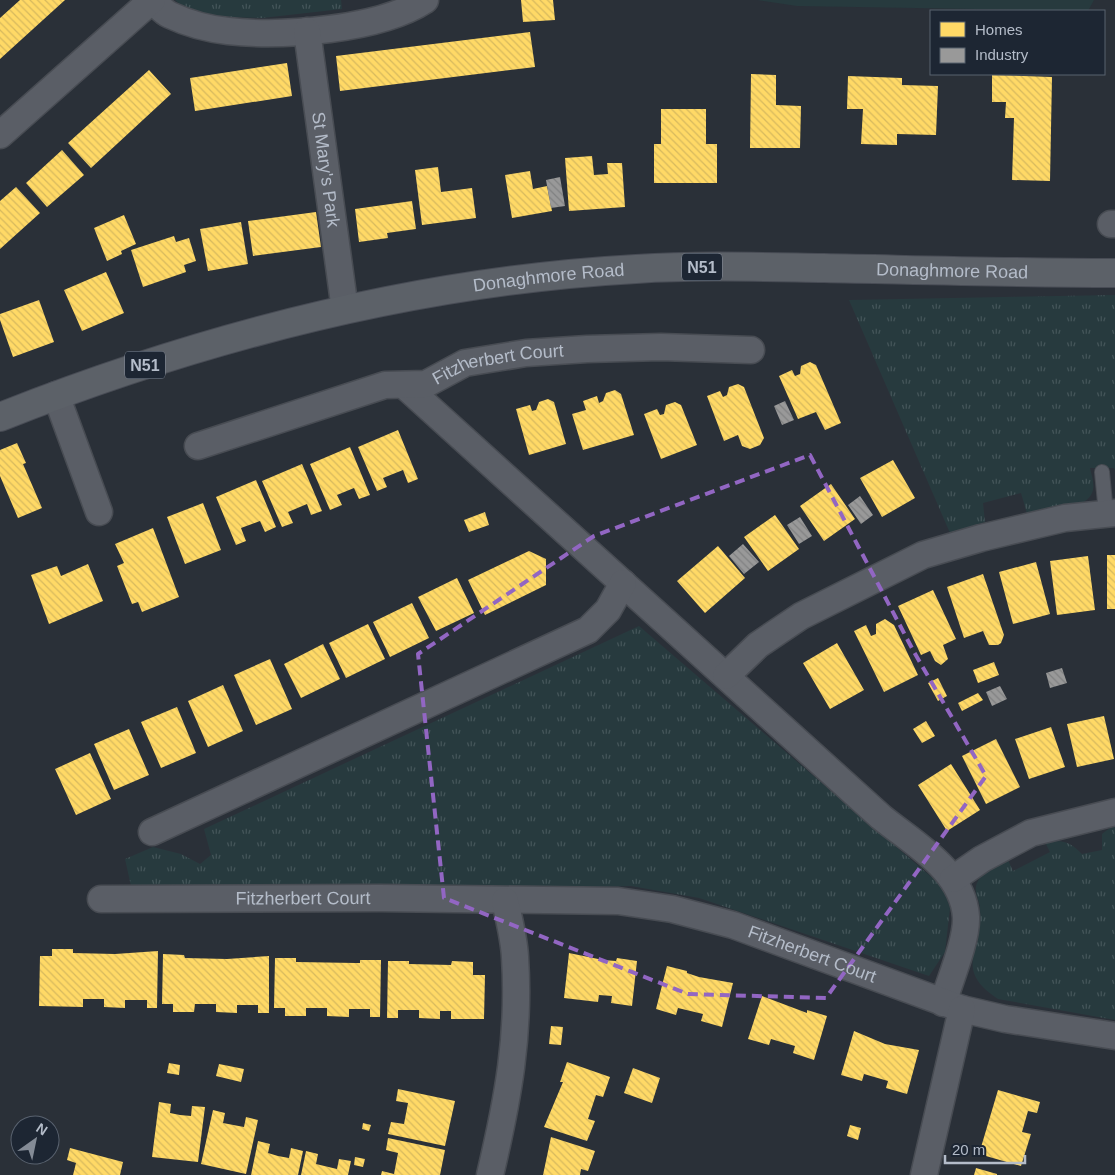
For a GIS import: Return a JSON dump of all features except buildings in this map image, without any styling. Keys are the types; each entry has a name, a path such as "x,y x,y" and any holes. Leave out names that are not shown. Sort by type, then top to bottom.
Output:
{"main road":[{"name":"Donaghmore Road","path":"0,417 56,395 180,354 293,322 345,310 484,284 637,268 714,266 1115,273"}],"street":[{"path":"0,135 152,0 168,14 194,24 228,31 307,31 377,20 400,14 425,0"},
{"name":"St Mary's Park","path":"307,31 345,310"},
{"name":"Fitzherbert Court","path":"198,446 385,385 426,384 465,363 526,353 661,347 751,350"},
{"path":"404,385 881,817 954,879 961,896 966,918 959,951 953,1006 924,1175"},
{"path":"56,395 100,512"},
{"path":"726,676 758,645 801,616 923,556 981,538 1065,518 1111,513"},
{"path":"152,832 588,630 608,610 623,583"},
{"path":"954,879 982,859 1031,833 1115,812"},
{"name":"Fitzherbert Court","path":"101,900 380,898 618,901 672,909 733,925 953,1006 1005,1018 1115,1036"},
{"path":"490,1175 506,1108 515,1049 515,955 505,900"}],"lane":[{"path":"1102,472 1111,513"}],"highlighted area":[{"path":"810,455 914,652 986,776 826,998 688,994 444,898 418,654 594,536"}],"green space":[{"path":"175,0 341,0 342,9 262,18 220,17 188,11"},
{"path":"757,0 1094,0 1089,10 797,6"},
{"path":"1115,295 1115,470 1114,468 1090,468 1093,489 1087,500 1080,504 1028,517 1021,493 983,503 985,522 950,533 849,300"},
{"path":"639,626 943,887 950,908 945,952 929,976 699,898 631,886 529,889 131,886 125,859 153,847 181,854 200,864 211,855 204,829"},
{"path":"1115,824 1115,1020 998,999 984,988 976,978 973,968 973,958 980,923 980,906 976,893 979,879 990,869 1008,860 1013,871 1050,852 1045,842 1066,842 1082,854 1102,850 1102,834"}]}
